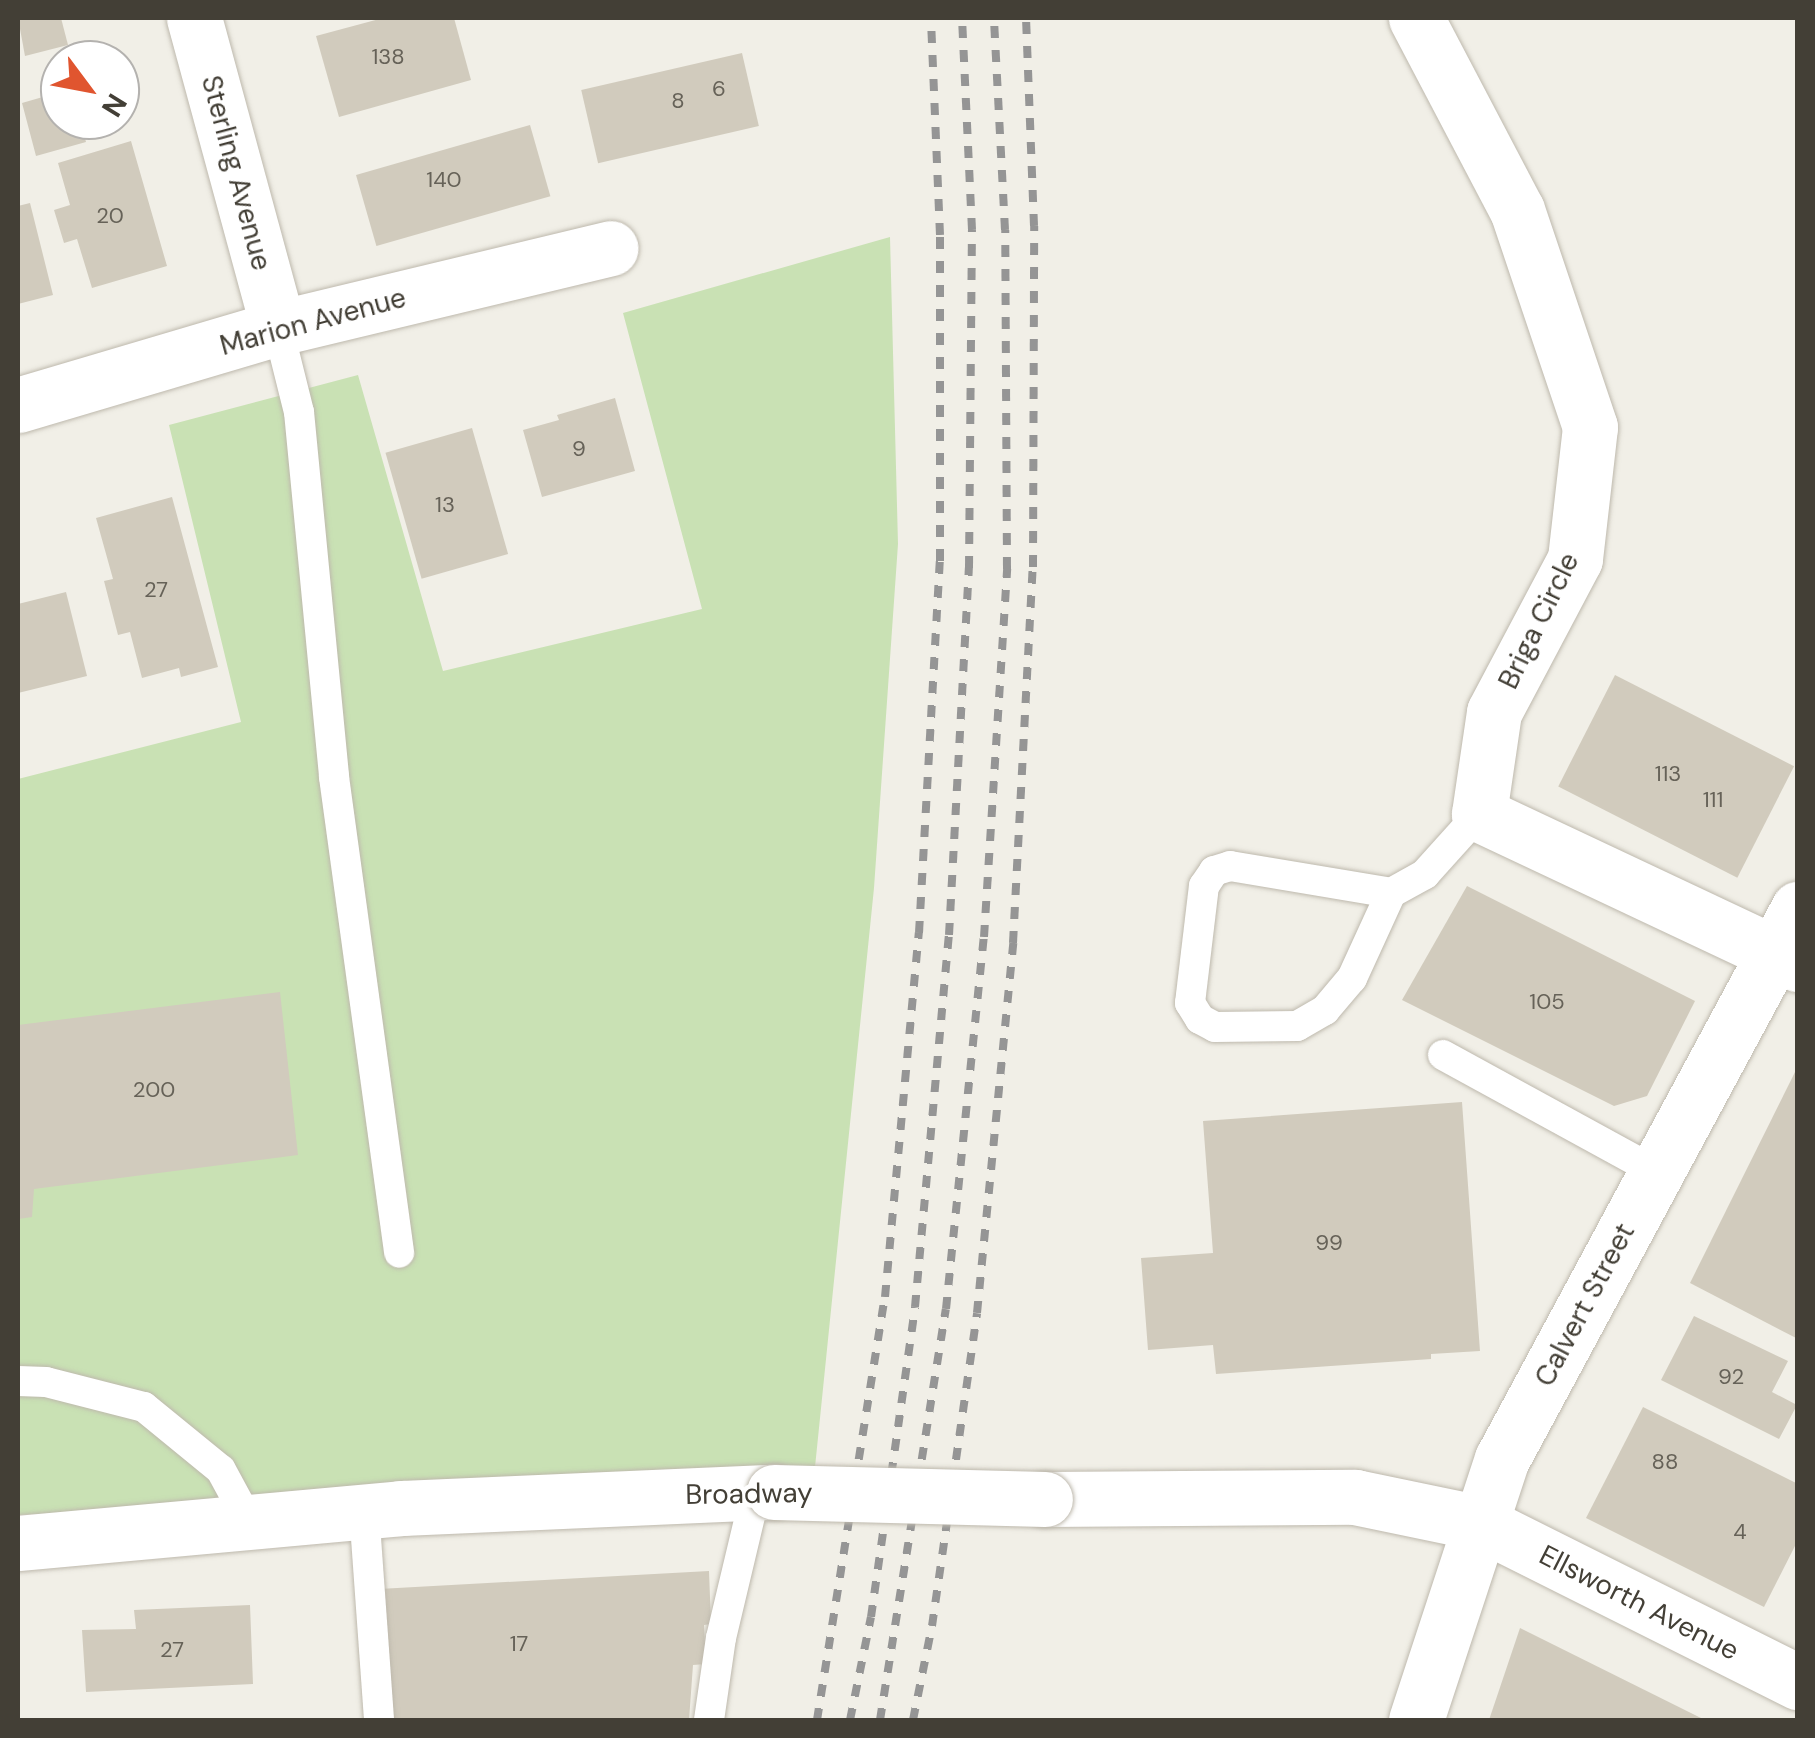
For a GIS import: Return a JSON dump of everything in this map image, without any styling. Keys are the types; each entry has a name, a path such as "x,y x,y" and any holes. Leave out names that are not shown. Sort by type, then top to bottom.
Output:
{"street":[{"name":"Sterling Avenue","path":"194,18 278,328"},
{"name":"Briga Circle","path":"1416,18 1518,210 1590,427 1575,560 1494,712 1478,814"},
{"name":"Marion Avenue","path":"18,405 278,328 611,248"},
{"path":"1478,814 1790,942"},
{"name":"Calvert Street","path":"1416,1720 1502,1459 1657,1172 1790,942"},
{"name":"Broadway","path":"18,1543 364,1510 765,1492 1044,1500 1355,1497 1480,1523"},
{"name":"Ellsworth Avenue","path":"1480,1523 1798,1682"}],"lane":[{"path":"278,328 299,412 334,776 399,1253"},
{"path":"1391,893 1230,866 1214,871 1204,886 1190,1003 1200,1018 1215,1027 1297,1026 1325,1010 1352,978 1391,893 1425,874 1478,814"},
{"path":"1444,1055 1657,1172"},
{"path":"18,1380 46,1382 144,1407 221,1470 248,1520"},
{"path":"709,1720 721,1638 765,1492"},
{"path":"364,1510 379,1720"}],"green space":[{"path":"890,237 898,544 874,888 814,1477 18,1515 18,779 241,722 169,425 358,375 443,671 702,609 623,313"}],"building":[{"path":"18,18 61,18 67,40 40,40 40,52 25,56"},
{"path":"383,18 454,18 471,80 339,117 316,36"},
{"path":"742,53 759,126 598,163 581,90"},
{"path":"40,98 40,140 86,142 36,156 22,103"},
{"path":"530,125 550,196 376,246 356,175"},
{"path":"131,141 167,266 92,288 77,239 64,243 54,210 70,205 58,163"},
{"path":"30,203 53,295 18,304 18,206"},
{"path":"615,398 635,471 542,497 523,430"},
{"path":"472,428 508,554 422,579 385,453"},
{"path":"172,497 218,667 181,677 179,668 142,678 130,632 118,635 104,581 113,579 96,518"},
{"path":"66,592 87,676 18,693 18,604"},
{"path":"1615,675 1794,766 1737,878 1558,786"},
{"path":"1467,886 1695,1001 1647,1096 1614,1106 1402,1000"},
{"path":"280,992 298,1155 34,1189 32,1217 18,1219 18,1025"},
{"path":"1798,1066 1798,1339 1690,1283"},
{"path":"1462,1102 1480,1351 1431,1354 1431,1359 1216,1374 1213,1345 1148,1350 1141,1258 1213,1253 1203,1121"},
{"path":"1694,1316 1788,1361 1772,1392 1797,1405 1779,1439 1661,1380"},
{"path":"1643,1407 1798,1484 1798,1540 1764,1607 1586,1518"},
{"path":"709,1571 711,1624 704,1625 706,1664 693,1665 689,1720 388,1720 379,1589"},
{"path":"250,1605 253,1684 86,1692 82,1630 136,1629 134,1610"},
{"path":"1520,1628 1705,1720 1489,1720"}],"railway":[{"path":"817,1720 885,1297 919,933 940,561 940,235 931,18"},
{"path":"850,1720 871,1617 915,1307 949,935 969,568 972,230 962,18"},
{"path":"880,1720 946,1309 984,937 1007,569 1005,230 994,18"},
{"path":"913,1720 932,1626 977,1313 1013,943 1033,567 1034,226 1026,18"}]}
